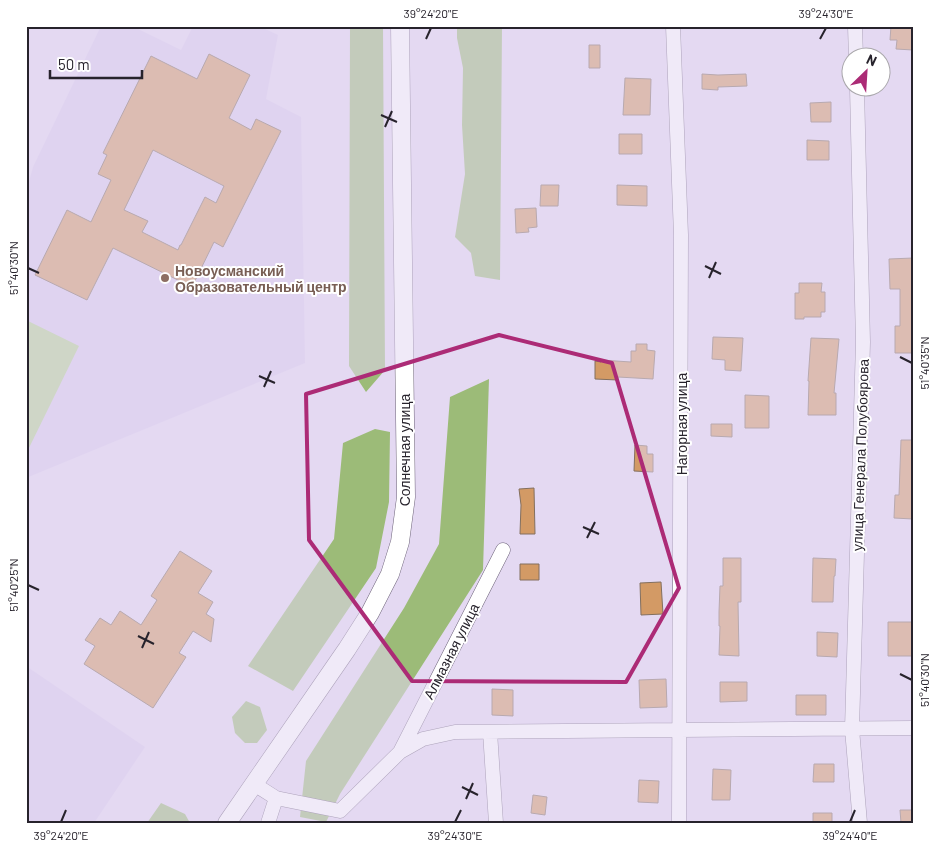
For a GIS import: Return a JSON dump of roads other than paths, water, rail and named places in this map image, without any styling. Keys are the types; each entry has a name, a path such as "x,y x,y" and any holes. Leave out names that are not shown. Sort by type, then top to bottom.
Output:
{"street":[{"name":"Солнечная улица","path":"227,823 370,613 390,574 400,542 406,497 400,26"},
{"name":"Нагорная улица","path":"673,26 681,235 679,823"},
{"path":"855,26 856,48"},
{"name":"улица Генерала Полубоярова","path":"857,98 863,342 852,729 860,823"},
{"name":"Алмазная улица","path":"400,752 503,550"},
{"path":"254,784 276,798 340,811 400,752 423,739 455,732 913,728"},
{"path":"490,732 496,823"},
{"path":"268,823 276,798"}],"place":[{"name":"Новоусманский Образовательный центр","path":"165,278"}]}
